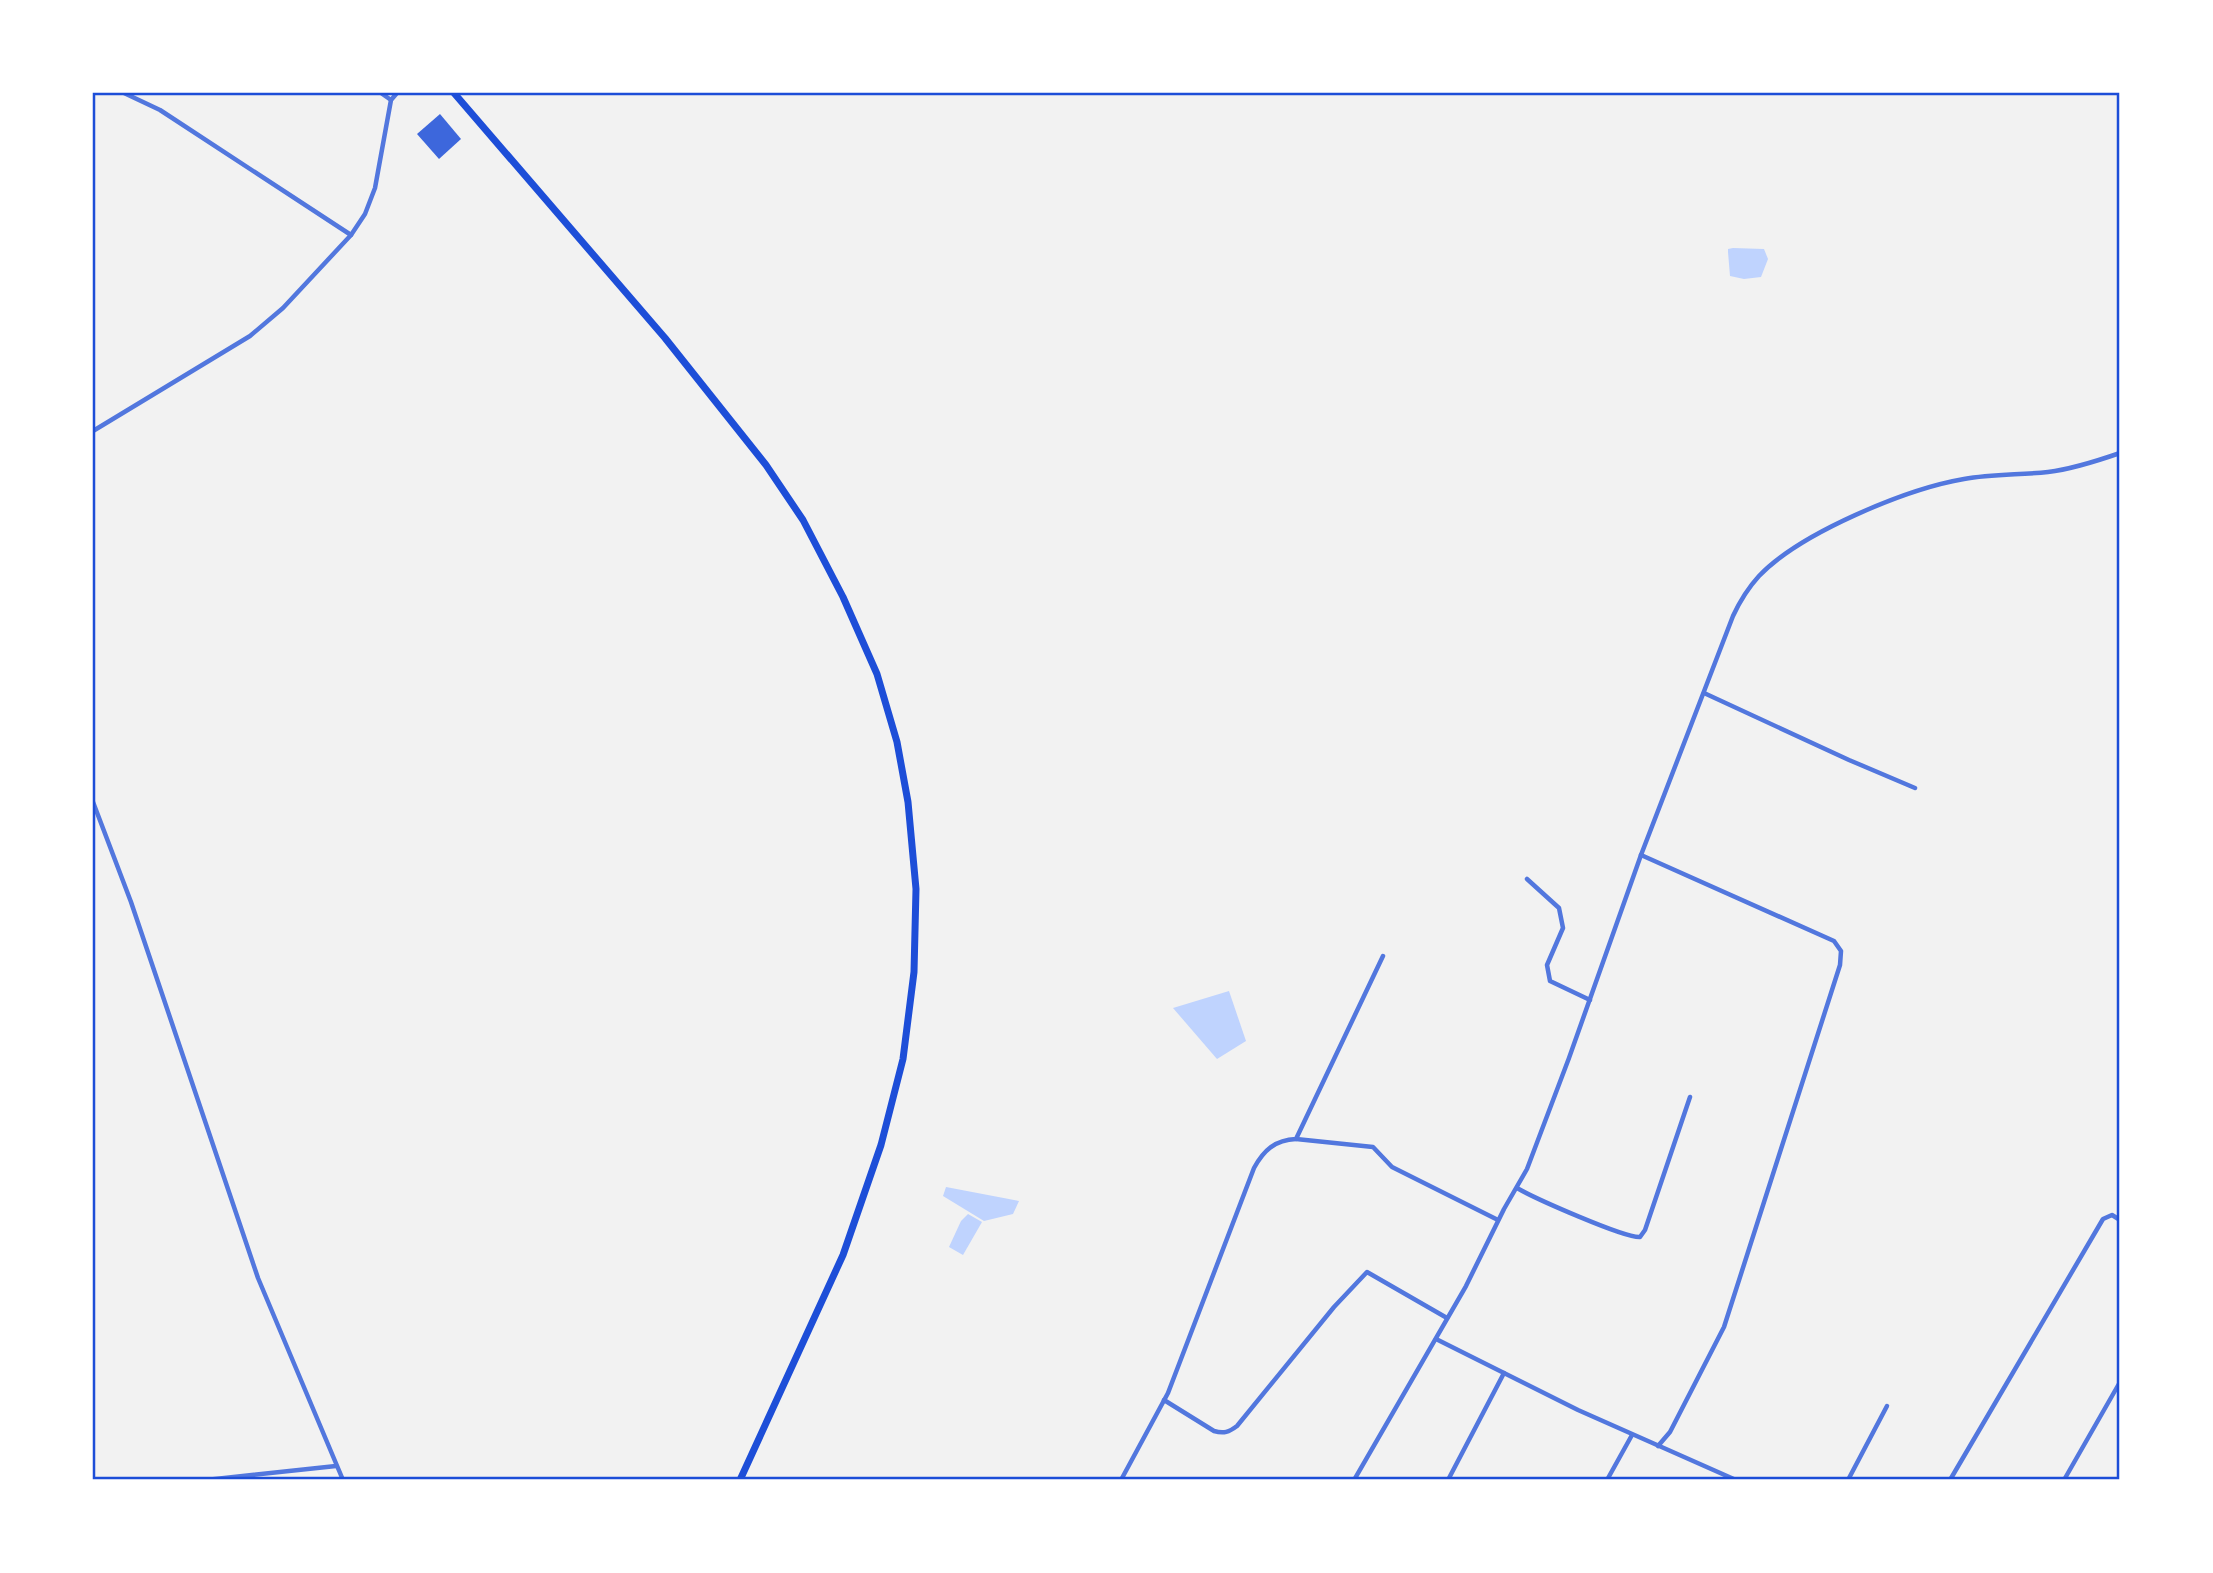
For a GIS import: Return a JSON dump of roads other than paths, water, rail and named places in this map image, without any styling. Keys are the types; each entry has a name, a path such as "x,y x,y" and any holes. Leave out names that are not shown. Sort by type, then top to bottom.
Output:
{"main road":[{"path":"454,93 664,338 765,465 803,520 843,597 877,674 897,742 908,802 916,890 914,972 903,1059 881,1145 843,1255 740,1480"}],"street":[{"path":"124,93 160,110 351,235"},
{"path":"381,93 391,100"},
{"path":"93,431 250,336 283,309 351,235 365,214 375,188 391,100 397,93"},
{"path":"1354,1480 1466,1286 1536,1147 1641,855 1733,616 1746,593 1771,565 1810,540 1869,509 1916,491 1966,478 2061,470 2120,453"},
{"path":"1704,693 1915,788"},
{"path":"93,802 131,902 258,1278 343,1480"},
{"path":"1641,855 1834,941 1841,951 1840,965 1724,1327 1671,1432 1658,1446"},
{"path":"1527,879 1559,908 1563,928 1547,965 1550,981 1590,1000"},
{"path":"1296,1139 1383,956"},
{"path":"1517,1188 1624,1234 1640,1237 1645,1230 1690,1097"},
{"path":"1121,1480 1164,1400 1254,1168 1264,1150 1284,1139 1373,1147 1392,1167 1498,1220"},
{"path":"1950,1480 2103,1219 2110,1214 2120,1220"},
{"path":"1164,1400 1214,1431 1230,1431 1237,1426 1334,1307 1367,1272 1447,1318"},
{"path":"1436,1339 1632,1435 1736,1480"},
{"path":"1448,1480 1504,1373"},
{"path":"2064,1480 2120,1382"},
{"path":"1848,1480 1887,1406"},
{"path":"1607,1480 1632,1435"},
{"path":"206,1480 336,1466"}],"water":[{"path":"1728,249 1764,249 1768,259 1761,277 1744,279 1730,276"},
{"path":"1229,991 1246,1041 1217,1059 1173,1008"},
{"path":"946,1187 1019,1201 1013,1214 984,1221 943,1196"},
{"path":"968,1214 982,1222 963,1255 949,1247 961,1221"}]}
